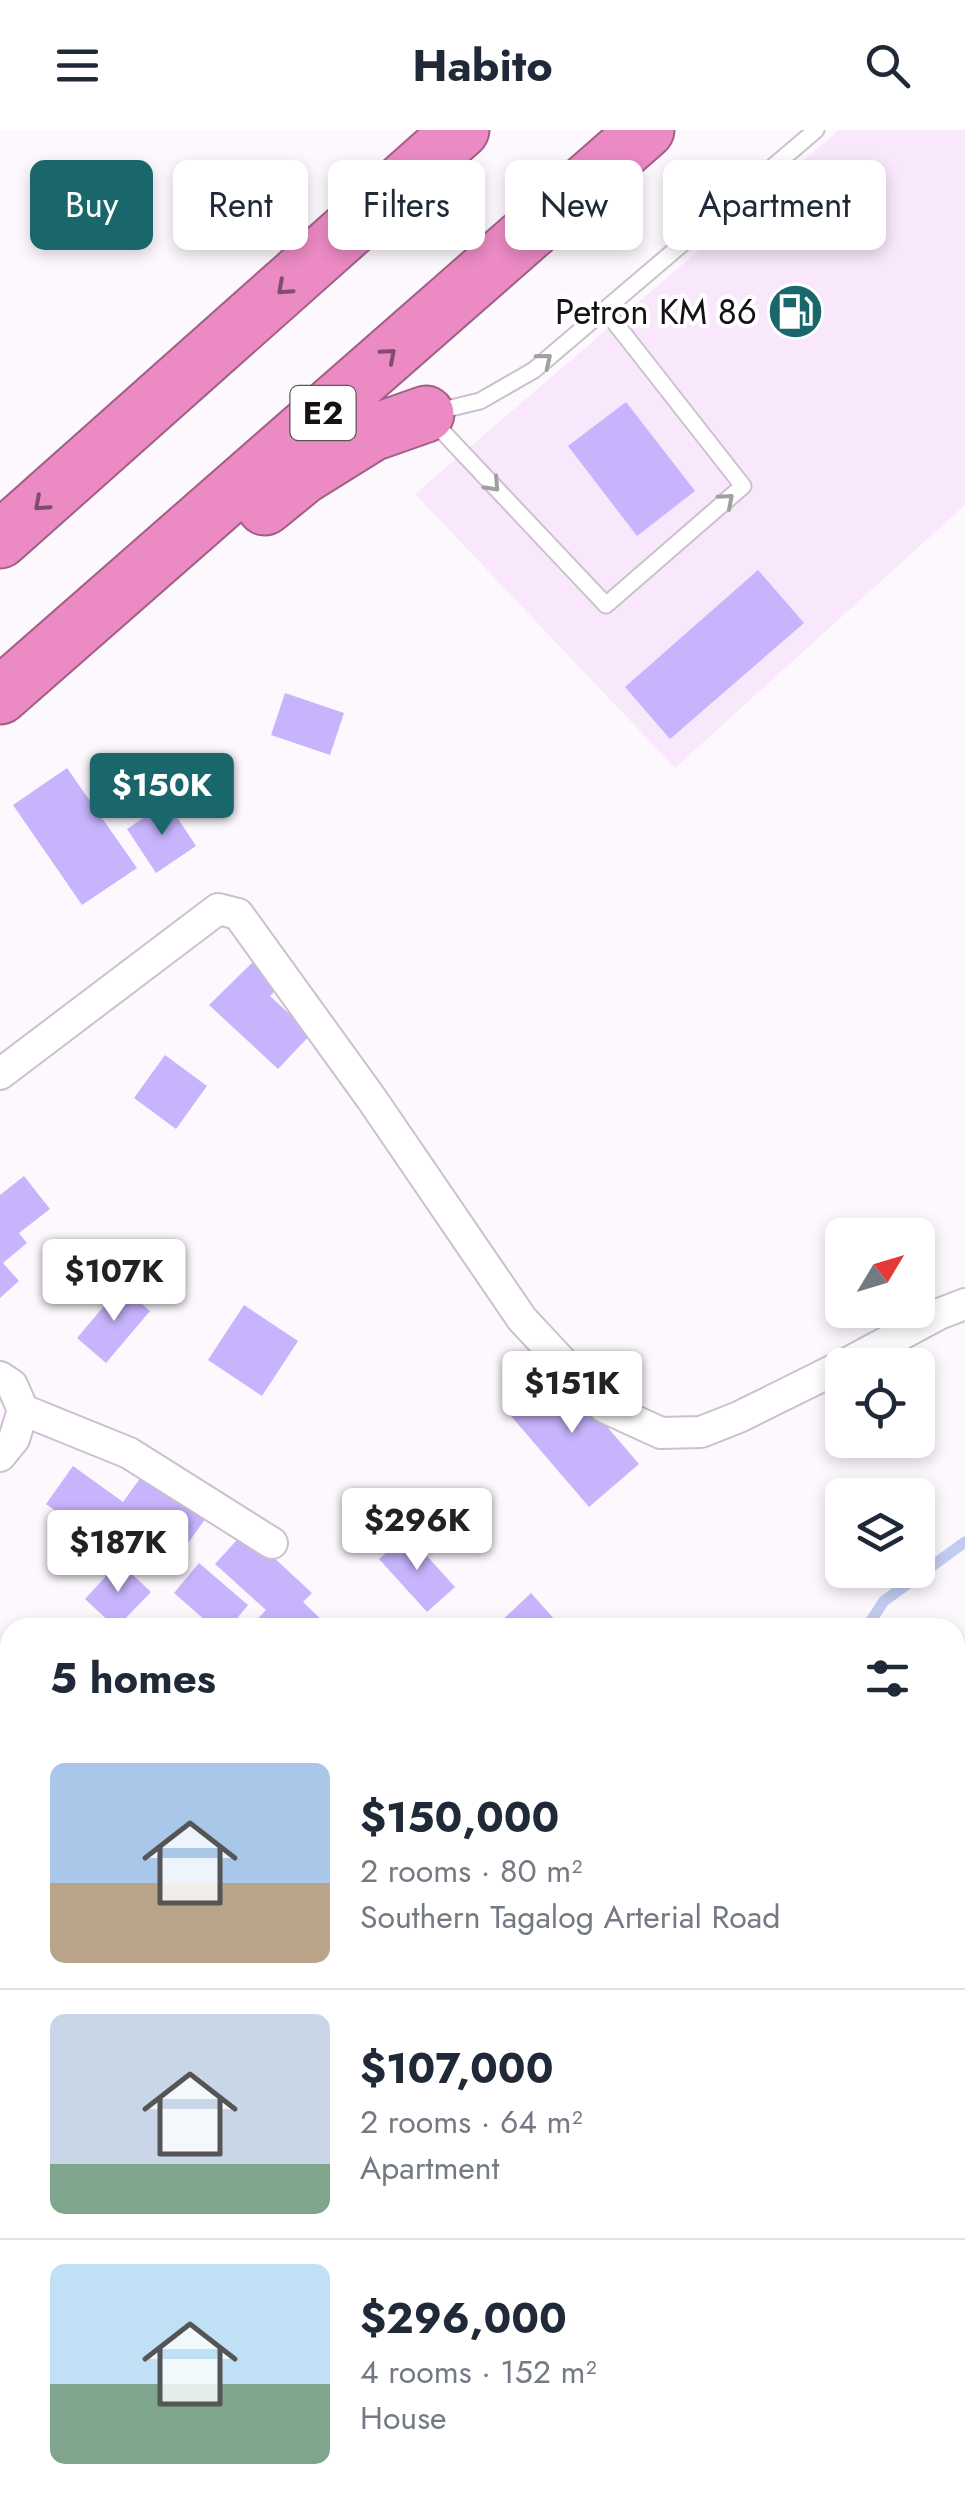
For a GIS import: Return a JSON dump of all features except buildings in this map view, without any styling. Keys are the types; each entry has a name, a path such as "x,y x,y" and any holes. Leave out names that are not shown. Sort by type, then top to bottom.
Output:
{"highway":[{"path":"0,540 461,130"},
{"name":"E2","path":"1,695 646,130"},
{"path":"1,695 303,476 372,433 426,414"}],"street":[{"path":"0,1074 218,909 238,914 371,1098 522,1319 604,1407 662,1433 701,1432 825,1374"},
{"path":"875,1348 965,1304"},
{"path":"0,1377 12,1386 23,1410 14,1439 0,1456"},
{"path":"23,1410 129,1454 272,1543"}],"lane":[{"path":"604,310 742,486 606,605 426,414 480,401 520,378 816,130"}],"shaded area":[{"name":"Petron KM 86","path":"839,130 965,130 965,505 675,768 415,494 699,250 886,250 886,160 804,160"}],"waterway":[{"path":"873,1618 884,1601 965,1542"}],"place":[{"name":"Petron KM 86","path":"796,312"}]}
